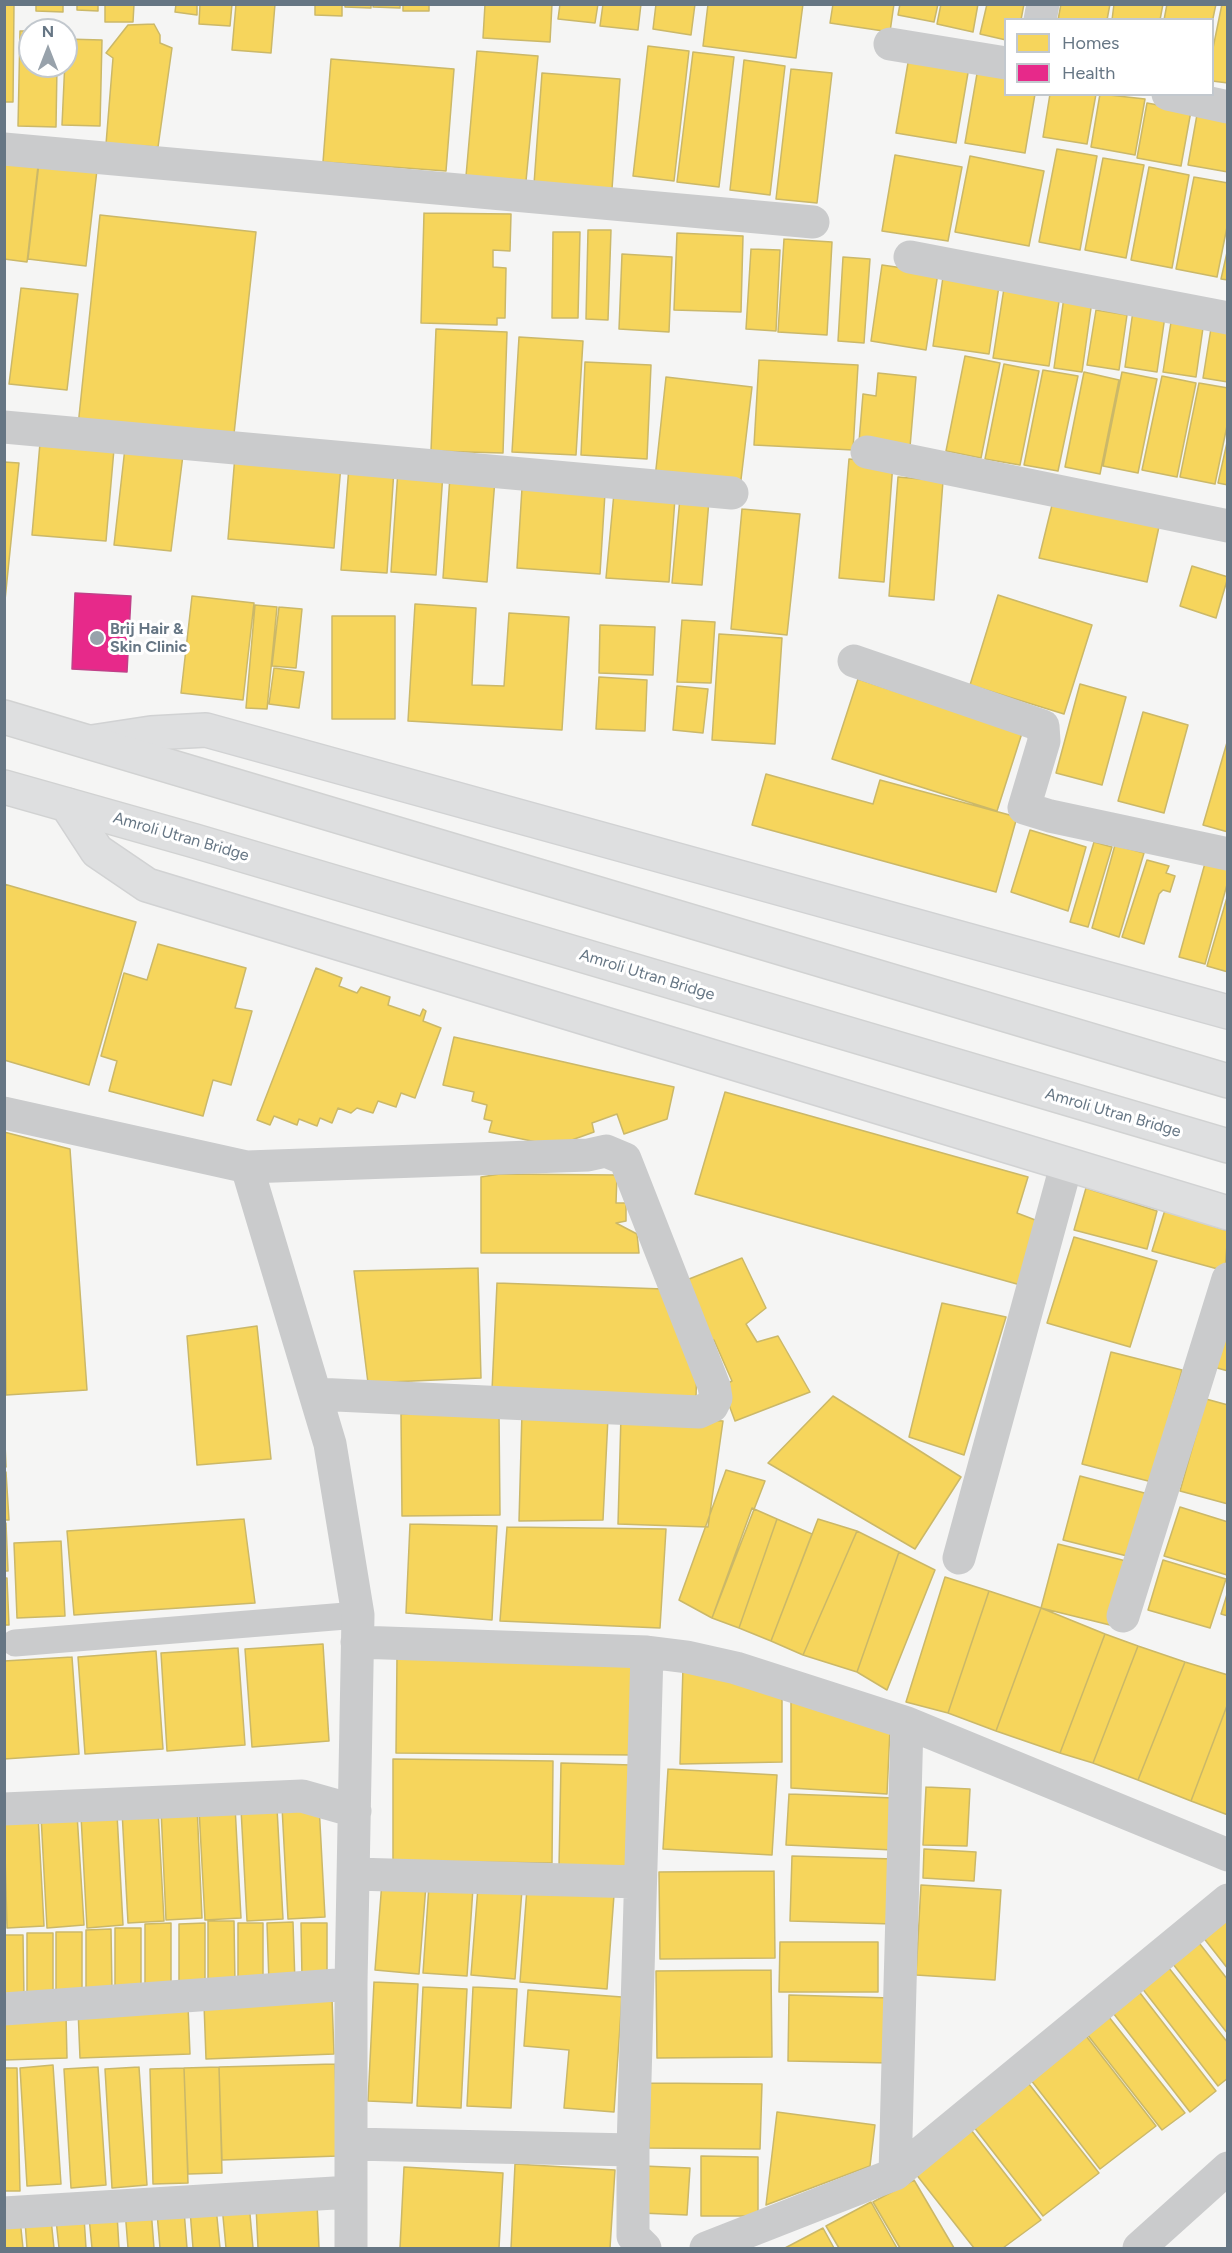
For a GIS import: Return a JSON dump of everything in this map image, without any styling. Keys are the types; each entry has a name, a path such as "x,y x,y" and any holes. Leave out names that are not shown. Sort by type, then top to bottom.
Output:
{"main road":[{"path":"4,717 1227,1081"},
{"path":"92,742 151,733 206,730 1227,1012"},
{"name":"Amroli Utran Bridge","path":"4,788 1227,1146"},
{"path":"67,805 98,851 147,885 1066,1166 1227,1213"}],"street":[{"path":"890,44 1004,63"},
{"path":"1178,96 1227,106"},
{"path":"4,149 813,222"},
{"path":"910,257 1227,318"},
{"path":"4,427 732,493"},
{"path":"867,452 1227,526"},
{"path":"854,661 1043,726 1044,741 1024,808 1050,816 1227,854"},
{"path":"4,1113 247,1167 588,1155 606,1151 625,1159 714,1386 716,1398 712,1406 699,1412 315,1394"},
{"path":"959,1558 1066,1166"},
{"path":"247,1167 330,1444 358,1628 351,1984 351,2248"},
{"path":"1123,1616 1227,1279"},
{"path":"358,1628 647,1652 687,1657 736,1668 907,1723 1227,1855"},
{"path":"645,2248 633,2236 633,2150 647,1652"},
{"path":"896,2174 907,1723"},
{"path":"4,1809 302,1796 355,1811"},
{"path":"354,1874 639,1882"},
{"path":"706,2248 896,2174 1227,1900"},
{"path":"4,2009 351,1984"},
{"path":"351,2144 633,2150"},
{"path":"1146,2247 1227,2168"},
{"path":"4,2214 351,2192"}],"lane":[{"path":"15,1643 358,1628"}],"building: Homes":[{"path":"4,4 14,4 13,102 4,102"},
{"path":"36,4 63,4 63,12 36,11"},
{"path":"77,4 98,4 98,11 77,10"},
{"path":"105,4 134,4 133,22 105,22"},
{"path":"176,4 197,4 197,15 175,12"},
{"path":"200,4 232,4 230,26 199,24"},
{"path":"236,4 275,4 271,53 232,50"},
{"path":"315,4 342,4 342,16 315,15"},
{"path":"345,4 371,4 371,8 345,7"},
{"path":"374,4 400,4 400,8 373,7"},
{"path":"403,4 429,4 429,11 403,11"},
{"path":"485,4 552,4 550,42 483,38"},
{"path":"560,4 598,4 595,23 558,19"},
{"path":"603,4 641,4 638,30 600,26"},
{"path":"656,4 695,4 691,35 653,29"},
{"path":"708,4 803,4 796,58 703,46"},
{"path":"833,4 894,4 890,32 830,23"},
{"path":"900,4 938,4 934,22 898,15"},
{"path":"941,4 978,4 973,32 937,24"},
{"path":"987,4 1024,4 1021,18 1004,18 1004,40 980,34"},
{"path":"1061,4 1110,4 1107,18 1058,18"},
{"path":"1114,4 1163,4 1160,18 1112,18"},
{"path":"1167,4 1216,4 1213,18 1164,18"},
{"path":"1222,4 1228,4 1228,83 1214,81 1214,43"},
{"path":"154,24 160,35 160,43 172,48 158,147 106,144 113,58 106,53 128,25"},
{"path":"78,39 102,40 100,126 62,125 64,78 78,78"},
{"path":"648,46 689,51 674,181 633,176"},
{"path":"477,51 538,56 526,181 466,176"},
{"path":"693,52 734,57 719,187 677,182"},
{"path":"909,57 969,67 956,143 896,133"},
{"path":"331,59 454,69 446,171 323,162"},
{"path":"744,60 785,66 770,195 730,190"},
{"path":"978,68 1004,72 1004,96 1035,96 1025,153 965,143"},
{"path":"791,69 832,73 817,203 776,199"},
{"path":"542,73 620,79 612,189 534,184"},
{"path":"19,78 57,78 56,127 18,126"},
{"path":"1050,96 1096,96 1087,144 1043,137"},
{"path":"1100,96 1145,99 1135,155 1091,147"},
{"path":"1147,103 1191,111 1181,166 1137,158"},
{"path":"1198,109 1228,115 1228,172 1188,165"},
{"path":"1057,149 1097,156 1080,250 1039,242"},
{"path":"895,155 962,167 948,241 882,231"},
{"path":"970,156 1044,171 1029,246 955,232"},
{"path":"1103,158 1144,165 1126,258 1085,250"},
{"path":"4,162 38,166 27,262 4,259"},
{"path":"39,163 97,170 86,266 28,259"},
{"path":"1149,167 1189,175 1172,268 1131,260"},
{"path":"1194,177 1228,183 1228,222 1217,277 1176,269"},
{"path":"424,213 511,214 510,251 493,250 493,267 506,268 505,318 497,318 497,325 421,323"},
{"path":"100,215 256,232 233,443 78,426"},
{"path":"588,230 611,230 608,320 586,319"},
{"path":"553,232 580,232 578,318 552,318"},
{"path":"677,233 743,236 741,312 674,310"},
{"path":"784,239 832,242 827,335 778,332"},
{"path":"1228,248 1228,280 1221,279"},
{"path":"751,249 780,250 776,331 746,329"},
{"path":"622,254 672,257 669,332 619,329"},
{"path":"843,257 870,259 864,343 838,341"},
{"path":"882,265 938,273 926,350 871,341"},
{"path":"944,270 1000,279 989,354 933,346"},
{"path":"1005,282 1061,289 1049,366 993,358"},
{"path":"21,288 78,294 67,390 9,384"},
{"path":"1064,297 1092,301 1082,372 1054,368"},
{"path":"1096,310 1127,315 1119,370 1087,365"},
{"path":"1133,311 1165,316 1157,372 1125,367"},
{"path":"1172,316 1204,321 1196,377 1163,372"},
{"path":"1212,322 1228,325 1228,382 1203,378"},
{"path":"436,329 507,332 503,453 431,451"},
{"path":"519,337 583,341 576,455 512,452"},
{"path":"965,356 1000,363 981,458 946,451"},
{"path":"759,360 858,365 853,450 754,445"},
{"path":"585,362 651,365 647,459 581,455"},
{"path":"1004,364 1039,371 1020,465 985,459"},
{"path":"1043,370 1078,376 1058,471 1024,465"},
{"path":"1084,372 1119,380 1100,474 1065,467"},
{"path":"1122,372 1157,379 1138,473 1103,466"},
{"path":"878,373 916,377 910,447 859,442 863,394 876,396"},
{"path":"1162,376 1196,383 1177,477 1142,470"},
{"path":"666,377 752,387 740,488 655,478"},
{"path":"1199,383 1228,388 1228,421 1215,484 1180,477"},
{"path":"1228,438 1228,485 1218,483"},
{"path":"40,443 114,449 106,541 32,535"},
{"path":"125,448 183,455 171,551 114,545"},
{"path":"235,456 341,465 334,548 228,539"},
{"path":"849,459 893,463 884,582 839,578"},
{"path":"4,462 19,463 4,610"},
{"path":"349,466 394,470 387,573 341,570"},
{"path":"398,470 443,473 436,575 391,572"},
{"path":"450,476 495,479 487,582 443,578"},
{"path":"898,477 943,481 934,600 889,596"},
{"path":"522,488 605,493 600,574 517,568"},
{"path":"614,493 675,498 669,582 606,578"},
{"path":"1054,497 1160,522 1147,582 1039,558"},
{"path":"680,498 709,500 702,585 672,583"},
{"path":"742,509 800,514 787,635 731,629"},
{"path":"1192,566 1228,577 1216,618 1180,606"},
{"path":"998,595 1092,625 1064,714 970,685"},
{"path":"192,596 254,603 243,700 181,693"},
{"path":"415,604 476,608 472,685 504,686 509,613 569,617 562,730 408,721"},
{"path":"255,605 277,607 267,709 246,708"},
{"path":"279,607 302,609 296,668 272,666"},
{"path":"332,616 395,616 395,719 332,719"},
{"path":"682,620 715,622 711,683 677,682"},
{"path":"600,625 655,627 653,675 599,673"},
{"path":"719,634 782,638 775,744 712,740"},
{"path":"274,668 304,672 299,708 269,704"},
{"path":"599,677 647,680 645,731 596,729"},
{"path":"858,679 1022,733 997,811 832,759"},
{"path":"1080,684 1126,697 1102,785 1056,773"},
{"path":"677,686 708,689 703,733 673,730"},
{"path":"1143,712 1188,725 1164,813 1118,801"},
{"path":"1228,739 1228,832 1203,825"},
{"path":"766,774 873,804 880,780 1017,817 996,892 752,825"},
{"path":"1030,830 1086,847 1068,911 1011,892"},
{"path":"1094,842 1112,847 1088,927 1070,922"},
{"path":"1115,845 1144,853 1119,937 1092,928"},
{"path":"1207,856 1228,862 1228,881 1205,964 1179,957"},
{"path":"1147,860 1169,866 1166,873 1175,876 1170,892 1163,890 1159,894 1144,944 1122,937"},
{"path":"4,884 136,922 89,1085 4,1060"},
{"path":"1228,894 1228,972 1207,966"},
{"path":"158,944 246,968 235,1008 252,1011 231,1085 213,1080 203,1116 109,1091 117,1061 101,1056 124,973 147,980"},
{"path":"316,968 342,978 339,986 357,993 361,987 390,997 388,1005 420,1016 423,1009 426,1011 423,1021 441,1028 415,1098 401,1093 396,1107 378,1101 373,1113 357,1108 351,1113 338,1108 332,1123 320,1118 317,1126 299,1119 297,1125 274,1116 270,1125 257,1120"},
{"path":"454,1037 674,1087 667,1119 624,1134 617,1114 592,1123 594,1132 555,1146 489,1132 492,1121 484,1119 487,1105 472,1101 474,1092 443,1085"},
{"path":"725,1092 1028,1177 1017,1213 1043,1223 1024,1286 695,1194"},
{"path":"4,1132 70,1149 87,1390 6,1395"},
{"path":"500,1174 617,1175 616,1203 626,1203 626,1221 616,1223 637,1234 639,1253 481,1253 481,1177"},
{"path":"1086,1188 1157,1211 1147,1249 1074,1230"},
{"path":"1165,1210 1228,1231 1225,1271 1152,1251"},
{"path":"1074,1237 1157,1261 1130,1347 1047,1323"},
{"path":"742,1258 766,1308 746,1324 757,1342 778,1336 810,1392 735,1421 722,1386 732,1381 714,1340 705,1340 684,1281"},
{"path":"478,1268 481,1378 368,1383 354,1271"},
{"path":"497,1283 663,1289 697,1364 696,1397 492,1390"},
{"path":"942,1303 1006,1317 964,1455 909,1437"},
{"path":"1228,1325 1228,1371 1210,1366"},
{"path":"257,1326 271,1459 197,1465 187,1336"},
{"path":"1111,1352 1182,1370 1152,1482 1082,1464"},
{"path":"833,1396 961,1477 915,1549 768,1463"},
{"path":"1206,1399 1228,1405 1228,1504 1180,1491"},
{"path":"522,1412 608,1417 603,1520 519,1521"},
{"path":"499,1413 500,1515 402,1516 401,1414"},
{"path":"621,1415 723,1421 708,1527 618,1524"},
{"path":"4,1419 6,1467 4,1467"},
{"path":"726,1470 765,1481 712,1618 679,1600"},
{"path":"4,1472 6,1472 9,1520 4,1520"},
{"path":"1080,1476 1152,1495 1135,1558 1063,1540"},
{"path":"1180,1507 1228,1522 1227,1575 1164,1556"},
{"path":"752,1508 777,1519 739,1628 712,1618"},
{"path":"244,1519 255,1603 74,1615 67,1531"},
{"path":"777,1519 812,1534 771,1641 739,1628"},
{"path":"818,1519 857,1531 803,1655 771,1641"},
{"path":"4,1523 6,1523 8,1571 4,1571"},
{"path":"410,1524 497,1526 492,1620 406,1613"},
{"path":"507,1527 666,1529 660,1628 500,1621"},
{"path":"857,1531 899,1552 857,1672 803,1655"},
{"path":"61,1541 65,1616 17,1618 14,1543"},
{"path":"1058,1544 1130,1562 1114,1626 1041,1608"},
{"path":"899,1552 935,1570 887,1690 857,1672"},
{"path":"1163,1560 1226,1579 1210,1628 1148,1610"},
{"path":"945,1577 989,1591 948,1713 906,1702"},
{"path":"4,1578 7,1578 9,1625 4,1625"},
{"path":"989,1591 1041,1608 996,1731 948,1713"},
{"path":"1228,1591 1228,1616 1221,1614"},
{"path":"1041,1608 1105,1634 1060,1753 996,1731"},
{"path":"1105,1634 1138,1646 1093,1763 1060,1753"},
{"path":"323,1644 329,1741 252,1747 245,1649"},
{"path":"1138,1646 1185,1662 1138,1780 1093,1763"},
{"path":"238,1648 245,1745 167,1751 161,1653"},
{"path":"156,1651 163,1749 85,1754 78,1657"},
{"path":"72,1657 79,1754 4,1759 4,1661"},
{"path":"397,1657 638,1660 636,1755 396,1753"},
{"path":"1185,1662 1228,1675 1228,1703 1191,1801 1138,1780"},
{"path":"683,1667 782,1691 782,1762 680,1764"},
{"path":"791,1696 890,1729 887,1794 791,1788"},
{"path":"1228,1703 1228,1815 1191,1801"},
{"path":"393,1759 553,1761 552,1863 393,1861"},
{"path":"561,1763 632,1765 629,1870 559,1867"},
{"path":"668,1769 777,1775 772,1855 663,1849"},
{"path":"926,1787 970,1789 967,1846 923,1845"},
{"path":"789,1794 895,1798 893,1850 786,1845"},
{"path":"319,1805 325,1917 288,1919 282,1807"},
{"path":"197,1806 202,1918 166,1920 161,1809"},
{"path":"235,1806 241,1918 205,1920 199,1809"},
{"path":"277,1808 283,1919 247,1921 241,1809"},
{"path":"158,1809 164,1921 128,1923 122,1811"},
{"path":"77,1814 84,1925 47,1928 41,1816"},
{"path":"117,1814 123,1925 87,1928 81,1816"},
{"path":"38,1815 44,1926 7,1928 4,1816"},
{"path":"924,1849 976,1852 974,1881 923,1878"},
{"path":"792,1856 894,1859 893,1924 790,1921"},
{"path":"774,1871 775,1958 660,1959 659,1872"},
{"path":"382,1882 426,1885 419,1974 375,1970"},
{"path":"429,1885 473,1888 467,1976 423,1973"},
{"path":"921,1885 1001,1890 995,1980 916,1975"},
{"path":"478,1887 522,1890 515,1979 471,1975"},
{"path":"527,1888 614,1895 607,1989 520,1982"},
{"path":"1228,1914 1228,1969 1199,1932"},
{"path":"208,1921 234,1921 235,1984 208,1984"},
{"path":"293,1922 295,1983 269,1984 267,1923"},
{"path":"171,1923 171,1986 145,1986 145,1924"},
{"path":"205,1923 205,1986 179,1986 179,1924"},
{"path":"238,1923 263,1923 263,1986 238,1986"},
{"path":"301,1923 327,1923 327,1977 302,1978"},
{"path":"115,1928 141,1928 141,1990 115,1990"},
{"path":"111,1929 112,1992 86,1992 86,1930"},
{"path":"56,1932 82,1932 82,1995 56,1995"},
{"path":"27,1933 53,1933 53,1996 27,1996"},
{"path":"4,1935 23,1935 24,1998 4,1998"},
{"path":"1196,1939 1228,1980 1228,2034 1169,1959"},
{"path":"780,1942 878,1942 878,1992 779,1992"},
{"path":"1165,1963 1228,2043 1228,2078 1218,2086 1138,1983"},
{"path":"771,1970 772,2057 657,2058 656,1971"},
{"path":"374,1982 418,1984 412,2103 368,2101"},
{"path":"423,1987 467,1989 461,2108 417,2106"},
{"path":"473,1987 517,1989 511,2108 467,2106"},
{"path":"1137,1989 1216,2091 1190,2112 1110,2009"},
{"path":"528,1990 622,1997 614,2112 564,2108 569,2050 524,2046"},
{"path":"789,1995 891,1998 890,2063 788,2061"},
{"path":"332,1998 334,2054 206,2059 204,2004"},
{"path":"188,2006 190,2054 80,2058 78,2009"},
{"path":"1105,2012 1185,2113 1162,2130 1083,2029"},
{"path":"66,2014 67,2058 4,2060 4,2016"},
{"path":"1083,2032 1156,2126 1100,2169 1027,2075"},
{"path":"335,2064 338,2156 222,2160 219,2067"},
{"path":"53,2065 61,2184 27,2186 20,2068"},
{"path":"98,2067 106,2185 71,2188 64,2069"},
{"path":"139,2067 147,2185 112,2188 105,2069"},
{"path":"219,2067 222,2173 188,2174 184,2068"},
{"path":"4,2068 17,2068 20,2191 4,2191"},
{"path":"184,2068 188,2183 153,2184 150,2069"},
{"path":"1025,2079 1099,2173 1043,2216 970,2122"},
{"path":"650,2083 762,2084 760,2149 649,2148"},
{"path":"777,2112 875,2125 870,2166 766,2205"},
{"path":"968,2126 1041,2220 1003,2248 974,2248 912,2169"},
{"path":"701,2156 758,2157 758,2216 701,2216"},
{"path":"515,2164 615,2170 610,2248 511,2248"},
{"path":"644,2166 690,2168 687,2215 641,2213"},
{"path":"404,2167 503,2173 499,2248 400,2248"},
{"path":"914,2180 954,2248 900,2248 873,2202"},
{"path":"871,2202 897,2248 839,2248 826,2226"},
{"path":"249,2203 253,2248 226,2248 222,2206"},
{"path":"317,2203 319,2248 258,2248 256,2206"},
{"path":"216,2207 220,2248 193,2248 190,2210"},
{"path":"151,2209 154,2248 128,2248 125,2210"},
{"path":"184,2210 187,2248 160,2248 157,2213"},
{"path":"117,2214 119,2248 92,2248 89,2217"},
{"path":"84,2217 86,2248 59,2248 56,2220"},
{"path":"20,2219 23,2248 4,2248 4,2220"},
{"path":"51,2219 54,2248 27,2248 25,2221"},
{"path":"823,2228 834,2248 785,2248"}],"building: Health":[{"path":"75,593 131,596 127,672 72,669"}],"place":[{"name":"Brij Hair & Skin Clinic","path":"97,638"}]}
